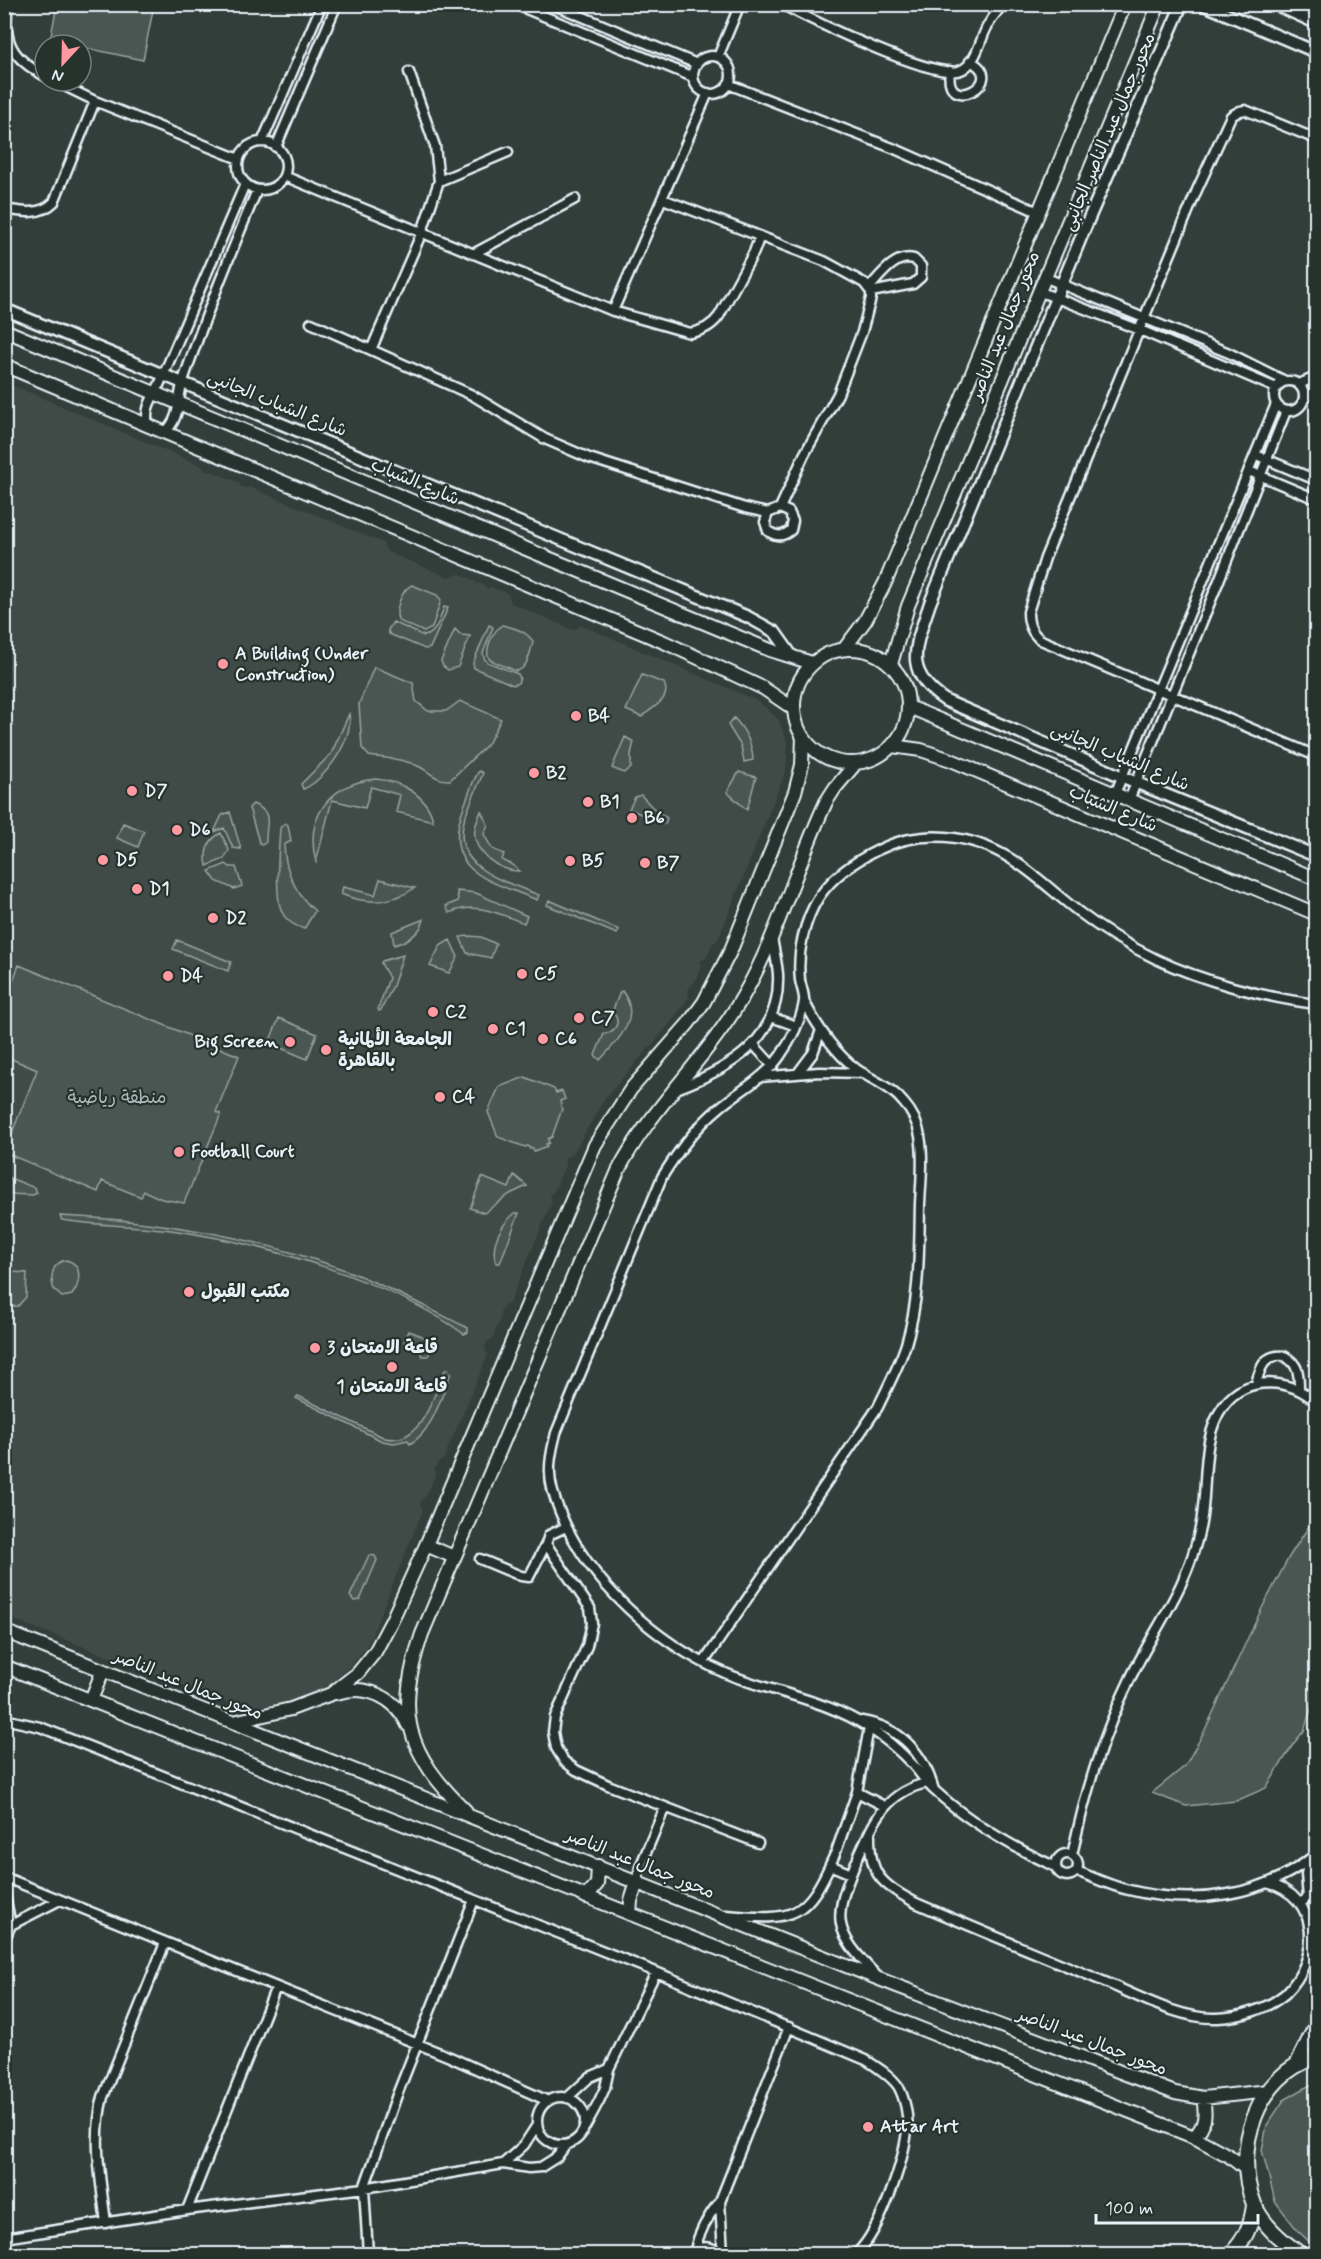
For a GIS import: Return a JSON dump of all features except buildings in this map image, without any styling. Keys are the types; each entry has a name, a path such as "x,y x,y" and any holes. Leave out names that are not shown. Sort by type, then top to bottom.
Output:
{"main road":[{"name":"محور جمال عبد الناصر","path":"844,649 865,621 885,583 1125,4"},
{"name":"محور جمال عبد الناصر","path":"891,664 908,606 1159,4"},
{"name":"شارع الشباب","path":"4,330 536,554 770,650 812,663"},
{"path":"4,365 664,642 763,688 794,709"},
{"path":"844,649 861,649 891,664 901,677 909,707 904,728 892,746 870,760 856,763 846,763 817,752 802,736 796,723 794,709 795,692 802,676 812,663 832,651 844,649"},
{"name":"شارع الشباب","path":"909,707 1317,879"},
{"path":"330,1694 358,1673 375,1652 393,1620 595,1145 631,1089 688,1024 704,1002 731,951 795,792 802,765 802,736"},
{"name":"شارع الشباب","path":"892,746 921,750 951,760 1317,914"},
{"path":"411,1731 407,1701 411,1671 422,1634 618,1171 645,1126 714,1041 744,995 826,802 856,763"},
{"path":"426,1545 454,1557"},
{"name":"محور جمال عبد الناصر","path":"4,1631 1175,2093 1203,2098 1269,2091"},
{"path":"7,1669 91,1700 1194,2137 1229,2156 1247,2170"},
{"path":"91,1700 103,1670"},
{"path":"233,1722 291,1709 346,1690 363,1690 379,1694 393,1703 404,1716 423,1761 438,1782 471,1816"},
{"path":"586,1897 597,1884 598,1866"},
{"path":"630,1914 631,1901 638,1882"},
{"path":"1296,2065 1317,2024"},
{"path":"1231,2254 1251,2225 1254,2206 1247,2170 1247,2150 1252,2123 1269,2091 1280,2077 1296,2065 1317,2056"},
{"path":"1194,2137 1200,2132 1205,2119 1203,2098"},
{"path":"1254,2206 1268,2226 1300,2254"}],"street":[{"path":"8,4 7,32 11,47 25,64 33,69"},
{"path":"262,142 322,4"},
{"path":"276,147 337,4"},
{"path":"514,4 693,77"},
{"path":"552,4 697,63"},
{"path":"718,57 740,4"},
{"path":"781,4 888,54 950,71 962,70 970,61 987,26 1003,4"},
{"name":"محور جمال عبد الناصر الجانبى","path":"919,675 915,651 930,603 1121,142 1182,4"},
{"path":"1202,4 1317,52"},
{"path":"1274,4 1317,23"},
{"path":"708,56 718,57 729,68 728,84 723,90 708,93 696,86 693,77 697,63 708,56"},
{"path":"950,71 951,86 963,94 970,94 981,84 982,77 976,64 970,61"},
{"path":"371,350 422,232 439,181 435,146 409,72"},
{"path":"728,84 895,149 1038,212"},
{"path":"79,93 239,159"},
{"path":"613,311 708,93"},
{"path":"4,209 23,212 42,210 54,202 95,101"},
{"path":"1317,139 1245,110 1231,116 1207,166 1045,558 1028,612 1032,632 1041,640 1317,756"},
{"path":"262,142 276,147 285,159 284,176 274,187 257,190 245,184 238,169 239,159 248,147 262,142"},
{"path":"439,181 507,152"},
{"path":"284,176 613,311 680,332 699,332 711,325 719,316 760,236"},
{"path":"148,425 147,408 164,375 245,184"},
{"path":"165,432 175,419 182,383 229,257 257,190"},
{"path":"473,254 575,199"},
{"path":"311,323 472,395 545,439 589,458 750,510 768,513 780,508 804,455 838,394 862,332 872,298 870,290 864,283 824,261 663,199"},
{"path":"904,258 914,259 921,266 921,277 913,284 870,290 888,268 904,258"},
{"path":"1044,277 1229,352 1285,381"},
{"path":"1038,291 1140,330 1276,388"},
{"name":"شارع الشباب الجانبى","path":"4,309 748,617 775,632 792,656"},
{"path":"1299,384 1317,376"},
{"path":"1114,794 1256,455 1276,404 1274,396 1276,388 1290,380 1299,384 1304,390 1305,398"},
{"path":"1276,404 1286,411 1298,409 1305,398 1317,392"},
{"path":"1129,800 1286,411"},
{"path":"1256,455 1317,480"},
{"path":"1249,471 1317,499"},
{"path":"768,513 765,522 768,531 782,536 791,530 793,521 789,512 780,508"},
{"name":"شارع الشباب الجانبى","path":"919,675 926,686 946,701 1137,783 1317,856"},
{"path":"704,1662 878,1407 894,1376 906,1344 913,1314 920,1252 920,1135 905,1104 893,1091 863,1074 839,1052 821,1030 804,1000 800,980 803,937 809,916 826,889 849,866 886,846 906,839 947,836 967,839 1012,860 1079,913 1126,943 1166,964 1219,983 1284,999 1317,1004"},
{"path":"676,1089 725,1068 753,1044 771,1017 778,975 771,934"},
{"path":"804,1000 796,1026 773,1066 723,1104 696,1129 677,1152 662,1178 556,1433 549,1475 553,1496 566,1527 603,1582 620,1600 660,1634 704,1662 751,1683 805,1700 856,1720 870,1728 901,1753 934,1790 990,1833 1056,1868 1065,1876 1072,1876 1077,1871 1077,1861 1072,1855 1065,1854 1059,1857 1056,1868"},
{"path":"771,1017 796,1026"},
{"path":"798,1073 813,1053 821,1030"},
{"path":"753,1044 773,1066"},
{"path":"760,1077 798,1073 863,1074"},
{"path":"1256,1384 1260,1367 1264,1362 1270,1357 1284,1356 1296,1365 1299,1371 1299,1389"},
{"path":"1072,1855 1086,1792 1100,1745 1131,1677 1172,1606 1190,1565 1202,1521 1208,1449 1213,1429 1224,1405 1239,1392 1256,1384 1278,1383 1299,1389 1317,1402"},
{"path":"480,1559 521,1576 529,1577 549,1535 566,1527"},
{"path":"546,1544 590,1608 592,1623 586,1646 555,1717 553,1732 556,1748 564,1761 576,1770 758,1843"},
{"path":"4,1719 40,1727 656,1972 866,2060 885,2072 898,2087 906,2107 908,2130 889,2196 873,2232 856,2254"},
{"path":"856,1720 884,1726 910,1744 921,1757 934,1790"},
{"path":"720,1914 772,1918 798,1911 816,1894 836,1851 857,1792 870,1728"},
{"path":"879,1978 848,1944 841,1928 839,1911 857,1860 884,1806 903,1791 927,1783"},
{"path":"857,1792 884,1806"},
{"path":"638,1882 640,1867 665,1807"},
{"path":"870,1832 870,1854 873,1865 886,1885 898,1893 992,1936 1168,2008 1215,2018 1238,2016 1275,2002 1298,1982 1306,1969 1316,1943 1313,1920 1303,1901 1287,1889 1267,1883"},
{"path":"1077,1871 1128,1890 1174,1897 1221,1895 1244,1891 1267,1883 1296,1869 1313,1857"},
{"path":"1303,1901 1308,1898 1306,1874 1313,1857"},
{"path":"830,1865 851,1874"},
{"path":"4,1877 417,2043 548,2101"},
{"path":"4,1890 11,1925 4,1941"},
{"path":"11,1925 60,1900"},
{"path":"368,2254 364,2188 417,2043 474,1900"},
{"path":"106,2223 97,2143 99,2112 165,1943"},
{"path":"537,2125 541,2134 556,2145 566,2145 575,2141 599,2101 605,2088 609,2069 656,1972"},
{"path":"187,2210 276,1987"},
{"path":"692,2252 704,2224 720,2201 789,2027"},
{"path":"567,2098 590,2077 609,2069"},
{"path":"503,2164 524,2145 537,2125 541,2107 548,2101 557,2097 575,2102 582,2108 585,2127"},
{"path":"4,2238 187,2210 364,2188 503,2164 529,2168 541,2167 557,2157 566,2145"},
{"path":"692,2252 710,2248 722,2254 720,2201"}],"shaded area":[{"name":"الجامعة الألمانية بالقاهرة","path":"5,382 202,466 206,472 214,472 238,482 240,486 250,487 383,543 387,552 448,577 460,574 488,589 490,587 505,592 511,603 573,630 581,625 758,701 778,719 788,744 786,770 718,940 713,943 706,958 700,961 701,967 688,990 689,997 668,1026 605,1098 572,1155 565,1157 565,1165 555,1190 550,1195 552,1202 509,1304 503,1306 493,1338 487,1342 485,1348 488,1355 443,1460 438,1462 427,1495 422,1499 420,1504 423,1510 369,1642 358,1658 331,1684 297,1701 278,1705 240,1706 222,1701 5,1616"}],"green space":[{"path":"57,5 154,5 143,60 93,50 93,33 52,33"},
{"path":"412,585 437,595 441,600 432,628 424,632 399,621 397,617 402,596"},
{"path":"444,607 448,608 430,648 425,649 389,634 388,630 393,622 424,636 428,635 437,625"},
{"path":"489,625 493,627 483,653 484,658 487,662 518,674 520,678 518,683 513,685 474,668 473,663"},
{"path":"502,625 524,633 533,642 528,660 520,670 516,671 490,660 488,656 490,641"},
{"path":"455,629 461,635 470,636 458,667 448,670 441,661"},
{"path":"374,667 413,683 416,701 428,711 446,711 460,701 501,719 488,744 450,780 438,778 407,762 369,756 362,748 359,704"},
{"path":"642,675 664,683 666,689 660,702 642,717 626,710"},
{"path":"349,714 347,735 336,758 320,777 303,789 301,784 331,754"},
{"path":"734,718 748,738 753,760 744,762 741,746 728,725"},
{"path":"625,737 634,742 631,768 624,773 612,768"},
{"path":"479,771 483,773 464,821 462,837 466,851 485,871 498,879 539,895 537,900 486,879 463,859 458,846 458,828 472,783"},
{"path":"739,772 756,777 747,810 727,792"},
{"path":"376,779 403,786 412,791 425,804 433,821 396,812 400,795 371,787 365,808 332,800 316,862 313,846 314,831 324,805 346,787"},
{"path":"641,795 667,818 665,824 629,809 635,797"},
{"path":"253,804 260,807 267,815 266,842 262,845 259,842 249,808"},
{"path":"481,811 488,825 484,834 492,849 504,854 502,860 519,871 495,864 477,845 475,827"},
{"path":"230,812 241,849 233,848 224,828 214,832 222,815"},
{"path":"123,823 144,831 138,847 117,838"},
{"path":"285,823 288,825 291,841 284,845 289,873 297,890 315,911 304,929 289,921 284,915 278,895 280,828"},
{"path":"221,833 229,850 224,859 207,866 208,847"},
{"path":"226,864 236,867 242,886 234,889 216,881 209,871"},
{"path":"380,879 415,888 397,897 379,901 360,900 341,894 343,887 375,895"},
{"path":"457,891 476,893 527,916 524,923 487,910 468,908 449,913 446,906 458,901"},
{"path":"549,900 619,930 617,934 547,905"},
{"path":"424,919 413,936 394,945 392,932"},
{"path":"460,937 481,937 496,944 491,958 467,953"},
{"path":"177,940 231,962 228,971 173,949"},
{"path":"450,940 458,957 449,973 430,966 440,946"},
{"path":"403,955 393,986 379,1011 389,978 381,963"},
{"name":"منطقة رياضية","path":"19,965 239,1056 216,1112 221,1114 184,1203 162,1199 144,1191 141,1197 102,1181 98,1192 8,1154 6,1148 37,1070 5,1056 7,1042 5,1041 5,1001"},
{"path":"622,991 628,1001 629,1020 620,1037 600,1060 595,1055 604,1034 612,1031 616,1026 617,1019 612,1012"},
{"path":"279,1018 317,1034 307,1059 269,1043"},
{"path":"525,1077 554,1089 556,1093 562,1091 565,1099 560,1101 562,1109 552,1137 548,1139 549,1143 534,1151 528,1146 525,1147 498,1137 488,1112 499,1087"},
{"path":"514,1175 527,1186 510,1194 484,1213 470,1208 482,1177 509,1188"},
{"path":"5,1176 35,1188 37,1193 33,1195 5,1194"},
{"path":"515,1213 519,1213 500,1263 496,1263 495,1242 505,1224"},
{"path":"60,1216 169,1226 275,1248 345,1270 377,1283 468,1328 468,1332 464,1334 400,1297 363,1281 284,1254 171,1230 76,1222 62,1220"},
{"path":"66,1260 75,1265 79,1280 72,1295 62,1297 54,1290 52,1276 57,1264"},
{"path":"12,1272 27,1273 26,1297 18,1306 5,1307 5,1298 11,1291"},
{"path":"409,1331 429,1342 432,1349 428,1356 422,1356 418,1347 404,1342"},
{"path":"448,1369 451,1373 436,1412 425,1430 410,1444 408,1440 394,1443 382,1441 296,1398 298,1396 385,1438 398,1438 417,1427 430,1405 445,1370"},
{"path":"1313,1520 1316,1521 1316,1694 1304,1731 1266,1788 1236,1801 1186,1806 1152,1793 1185,1766 1204,1732 1262,1608 1289,1557"},
{"path":"369,1555 375,1556 377,1560 360,1600 354,1601 350,1596"},
{"path":"1316,2084 1316,2248 1298,2231 1275,2201 1262,2150 1267,2125 1284,2100"}],"place":[{"name":"A Building (Under Construction)","path":"223,664"},
{"name":"B4","path":"576,716"},
{"name":"B2","path":"534,773"},
{"name":"D7","path":"132,791"},
{"name":"B1","path":"588,802"},
{"name":"B6","path":"632,818"},
{"name":"D6","path":"177,830"},
{"name":"D5","path":"103,860"},
{"name":"B5","path":"570,861"},
{"name":"B7","path":"645,863"},
{"name":"D1","path":"137,889"},
{"name":"D2","path":"213,918"},
{"name":"C5","path":"522,974"},
{"name":"D4","path":"168,976"},
{"name":"C2","path":"433,1012"},
{"name":"C7","path":"579,1018"},
{"name":"C1","path":"493,1029"},
{"name":"C6","path":"543,1039"},
{"name":"Big Screen","path":"290,1042"},
{"name":"الجامعة الألمانية بالقاهرة","path":"326,1050"},
{"name":"C4","path":"440,1097"},
{"name":"Football Court","path":"179,1152"},
{"name":"مكتب القبول","path":"189,1292"},
{"name":"قاعة الامتحان 3","path":"315,1348"},
{"name":"قاعة الامتحان 1","path":"392,1367"},
{"name":"Attar Art","path":"868,2127"}]}
